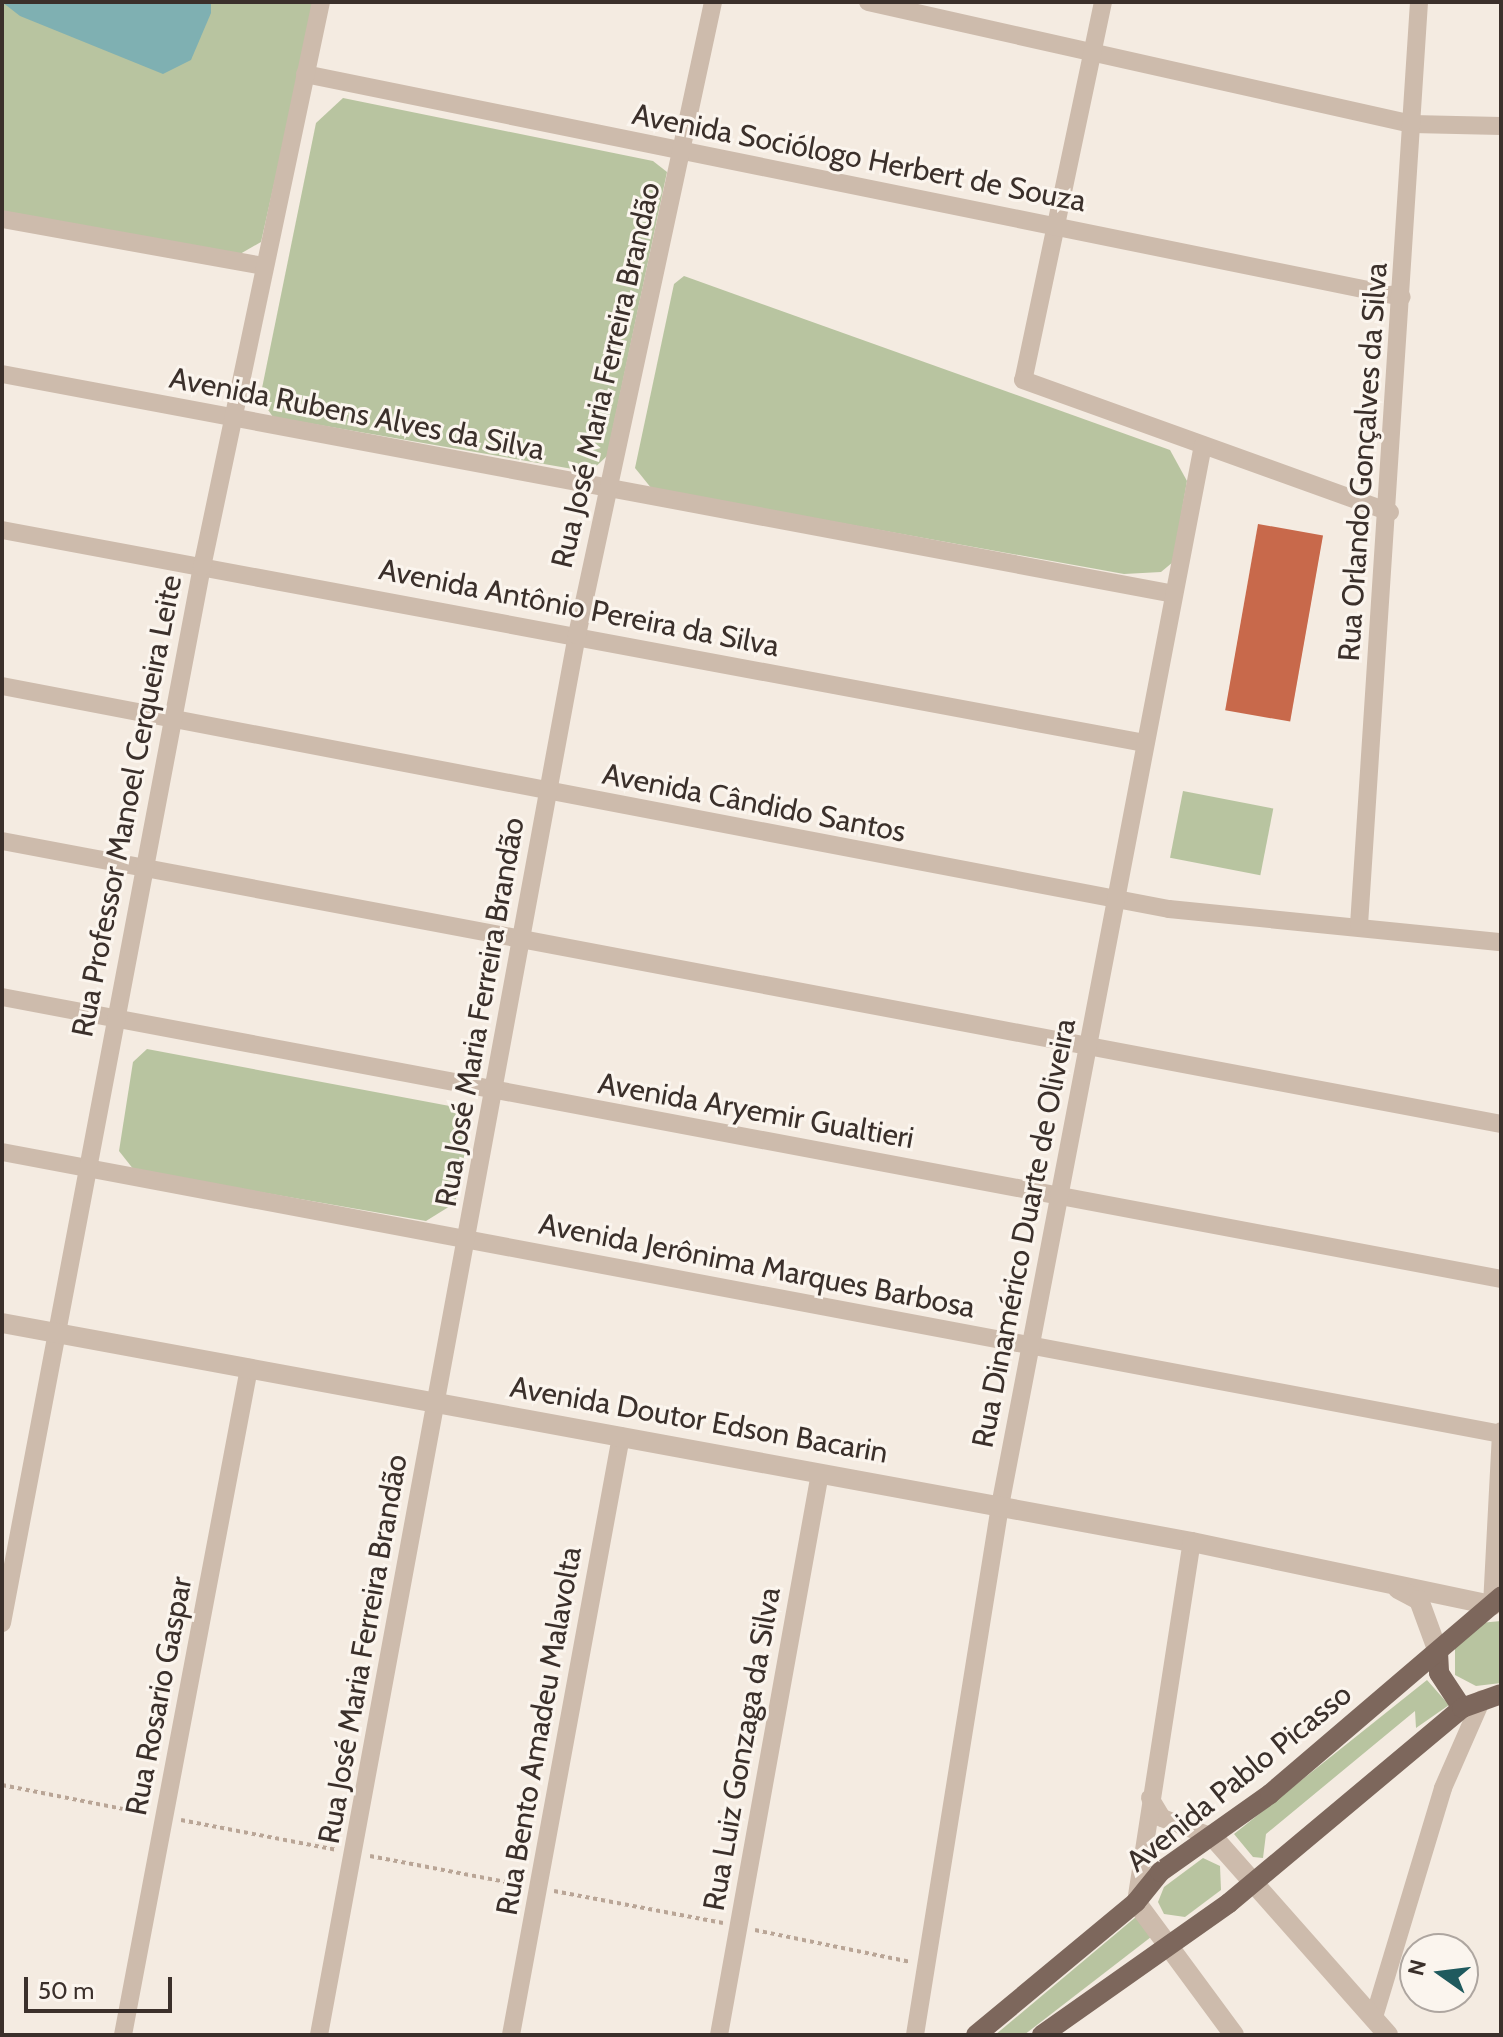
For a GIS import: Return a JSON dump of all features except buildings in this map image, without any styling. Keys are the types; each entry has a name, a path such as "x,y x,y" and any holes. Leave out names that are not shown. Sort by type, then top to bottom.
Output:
{"main road":[{"name":"Avenida Pablo Picasso","path":"976,2035 1136,1902 1160,1872 1213,1837 1498,1603"},
{"path":"1438,1652 1439,1673 1462,1708"},
{"path":"1042,2035 1163,1943 1255,1883 1462,1708 1491,1697"}],"street":[{"name":"Rua Professor Manoel Cerqueira Leite","path":"2,1623 202,567 321,2"},
{"name":"Rua José Maria Ferreira Brandão","path":"319,2035 577,635 684,151 713,2"},
{"path":"868,2 1412,124 1501,126"},
{"path":"1103,2 1023,380 1390,512"},
{"name":"Rua Orlando Gonçalves da Silva","path":"1359,925 1390,512 1419,2"},
{"name":"Avenida Sociólogo Herbert de Souza","path":"305,74 1402,297"},
{"path":"2,219 263,266"},
{"name":"Avenida Rubens Alves da Silva","path":"2,374 609,491 1174,594"},
{"name":"Rua Dinamérico Duarte de Oliveira","path":"915,2035 1000,1506 1203,445"},
{"name":"Avenida Antônio Pereira da Silva","path":"2,530 1145,743"},
{"name":"Avenida Cândido Santos","path":"2,686 173,716 548,793 1116,899 1501,942"},
{"path":"2,841 521,943 1088,1045 1501,1124"},
{"name":"Avenida Aryemir Gualtieri","path":"2,997 493,1092 1060,1194 1501,1279"},
{"name":"Avenida Jerônima Marques Barbosa","path":"2,1152 1501,1432"},
{"name":"Avenida Doutor Edson Bacarin","path":"2,1323 1000,1506 1498,1603"},
{"name":"Rua Rosario Gaspar","path":"123,2035 249,1368"},
{"path":"1498,1603 1501,1432"},
{"name":"Rua Bento Amadeu Malavolta","path":"511,2035 621,1436"},
{"name":"Rua Luiz Gonzaga da Silva","path":"719,2035 820,1473"},
{"path":"1192,1542 1136,1902 1163,1943 1234,2035"},
{"name":"Avenida Doutor Edson Bacarin","path":"1384,1581 1419,1600 1438,1652"},
{"path":"1374,2017 1443,1788 1491,1697"},
{"path":"1150,1798 1162,1818 1213,1837 1388,2035"}],"path":[{"path":"2,1785 739,1926 927,1966"}],"green space":[{"path":"2,2 315,2 261,242 240,254 2,214"},
{"path":"343,98 653,161 667,172 607,456 590,472 273,417 260,398 316,123"},
{"path":"684,276 1170,450 1187,481 1173,562 1161,572 1124,574 652,489 635,468 674,284"},
{"path":"1183,791 1273,809 1260,875 1170,858"},
{"path":"147,1049 455,1107 469,1136 455,1203 426,1221 134,1170 119,1151 133,1062"},
{"path":"1501,1621 1501,1683 1476,1686 1455,1675 1455,1646 1480,1623"},
{"path":"1427,1680 1449,1705 1416,1728 1415,1711 1266,1834 1263,1858 1253,1857 1234,1834"},
{"path":"1203,1858 1220,1866 1221,1890 1185,1917 1164,1914 1158,1902 1164,1887"},
{"path":"1137,1916 1151,1937 1024,2035 995,2035"}],"water":[{"path":"2,2 211,2 211,13 191,60 163,74 20,16"}]}
